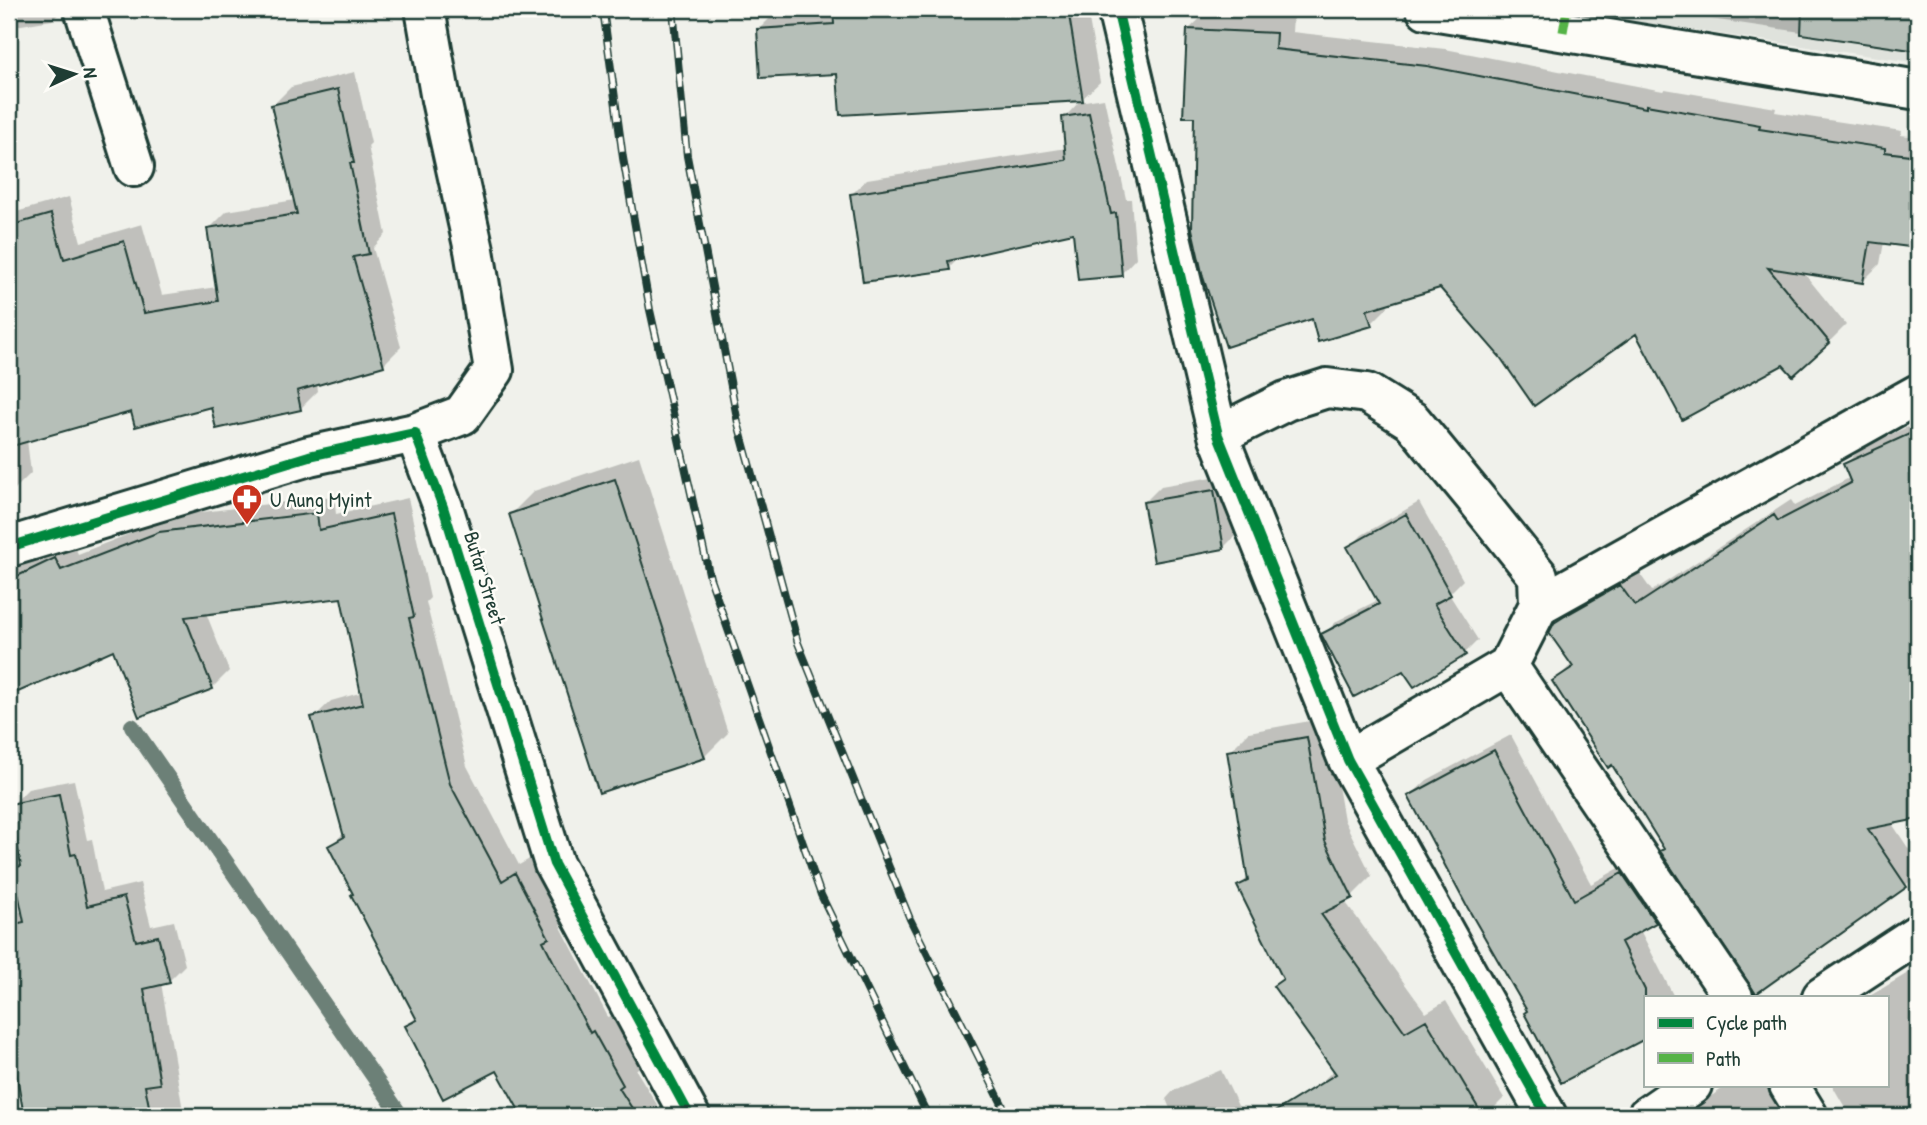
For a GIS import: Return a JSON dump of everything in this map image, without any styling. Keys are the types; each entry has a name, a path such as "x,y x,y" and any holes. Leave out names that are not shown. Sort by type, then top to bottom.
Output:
{"street":[{"path":"85,9 134,167"},
{"path":"9,547 309,456 415,433 462,415 494,370 474,250 441,100 425,9"},
{"path":"1117,9 1218,435 1348,760 1546,1116"},
{"path":"1426,9 1565,20 1918,90"},
{"path":"1218,435 1286,401 1327,388 1367,393 1412,421 1538,576 1539,606 1508,666 1348,760"},
{"path":"1539,606 1918,394"},
{"name":"Butar Street","path":"415,433 443,507 554,864 690,1116"},
{"path":"1508,666 1732,996"},
{"path":"1824,996 1918,934"},
{"path":"1647,1116 1691,1086"},
{"path":"1790,1086 1808,1116"}],"shaded area":[{"path":"1549,9 1918,9 1918,63"}],"building":[{"path":"833,9 1068,9 1083,101 840,115 837,74 760,78 757,29 834,24"},
{"path":"1802,9 1918,9 1918,51 1801,34"},
{"path":"1187,29 1276,33 1275,49 1427,66 1646,108 1646,105 1760,125 1759,129 1885,148 1885,152 1918,156 1918,248 1870,242 1863,283 1768,268 1830,343 1793,376 1783,365 1682,420 1636,334 1534,406 1500,357 1440,288 1367,310 1372,326 1318,342 1312,319 1226,347 1203,277 1192,229 1194,117 1183,117"},
{"path":"338,89 369,254 353,257 384,366 297,391 301,410 216,429 211,407 135,427 131,412 9,447 9,226 51,214 64,259 124,241 144,313 218,301 207,228 297,214 271,105"},
{"path":"1089,113 1111,214 1116,213 1122,276 1078,280 1073,233 948,261 950,270 863,282 850,194 1066,160 1062,117"},
{"path":"1918,430 1918,819 1868,829 1907,887 1756,994 1660,851 1664,849 1612,765 1608,768 1552,681 1573,667 1549,633 1554,623 1620,585 1635,606 1774,515 1778,521 1851,483 1843,464"},
{"path":"615,479 705,758 599,793 509,514"},
{"path":"1214,490 1224,549 1154,562 1143,502"},
{"path":"317,513 319,530 391,514 414,617 409,618 450,784 502,881 515,873 549,938 543,941 590,1033 593,1031 623,1085 619,1088 637,1116 522,1116 497,1071 443,1099 405,1026 417,1020 328,846 344,837 311,717 363,704 341,598 185,617 213,689 139,717 113,650 9,696 9,580 55,558 61,570 159,532"},
{"path":"1406,514 1451,595 1434,604 1466,655 1414,687 1403,671 1354,697 1321,634 1379,604 1347,547"},
{"path":"1307,737 1325,841 1353,898 1321,914 1405,1032 1426,1020 1483,1116 1268,1116 1336,1074 1273,986 1283,979 1237,886 1248,881 1227,751"},
{"path":"1494,750 1574,900 1622,873 1656,923 1621,942 1645,990 1644,1040 1561,1083 1524,1013 1527,1011 1408,796"},
{"path":"59,794 71,855 76,854 87,906 124,897 136,941 158,936 170,983 144,989 160,1084 145,1086 151,1116 24,1116 9,1031 9,925 24,922 13,868 21,866 10,804"}],"waterway":[{"path":"132,726 401,1116"}],"railway":[{"path":"603,9 623,158 650,310 710,578 821,895 928,1116"},
{"path":"673,9 687,156 738,423 798,643 910,919 1008,1116"}],"marked path":[{"path":"1563,32 1567,9"}],"cycle path":[{"path":"1117,9 1218,435 1348,760 1547,1116"},
{"path":"9,547 309,456 415,433 443,507 554,864 690,1116"}],"place":[{"name":"U Aung Myint","path":"247,526"}]}
